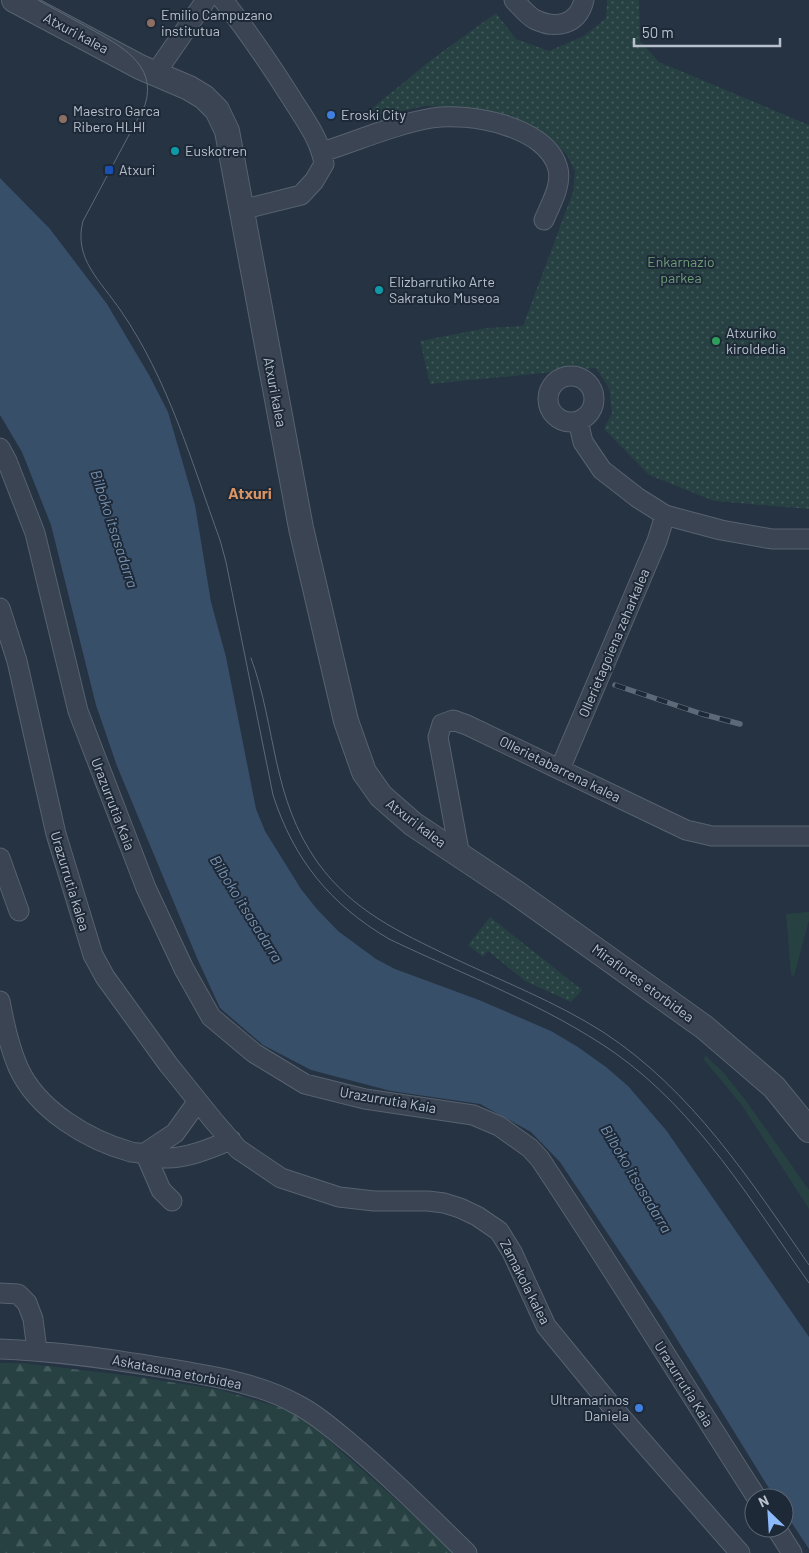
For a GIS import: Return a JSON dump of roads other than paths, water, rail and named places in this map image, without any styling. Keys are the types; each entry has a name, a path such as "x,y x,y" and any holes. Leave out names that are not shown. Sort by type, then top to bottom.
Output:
{"street":[{"name":"Atxuri kalea","path":"14,0 107,50 196,92 217,110 227,131 300,528 346,721 364,772 381,796 402,816 460,856"},
{"path":"156,74 206,0"},
{"path":"223,0 254,40 284,86 319,143 324,164 314,181 301,195 241,210"},
{"path":"514,0 532,18 552,25 566,24 576,16 584,0"},
{"path":"322,152 410,123 433,118 453,116 489,120 529,135 552,155 558,169 559,182 544,220"},
{"path":"578,421 583,442 602,470 638,498 665,515 721,530 772,538 809,539"},
{"name":"Urazurrutia Kaia","path":"0,448 7,460 35,533 78,710 85,729 146,888 184,969 211,1017 254,1053 305,1084 364,1099 473,1115 499,1126 530,1148 540,1159 622,1285 751,1488"},
{"name":"Ollerietagoiena zeharkalea","path":"560,769 657,541 665,515"},
{"name":"Urazurrutia kalea","path":"0,608 17,662 56,834 93,954 105,977 212,1120"},
{"name":"Ollerietabarrena kalea","path":"460,856 438,737 442,724 453,720 468,725 686,830 712,836 809,836"},
{"name":"Miraflores etorbidea","path":"460,856 523,898 704,1027 774,1087 809,1130"},
{"path":"0,858 20,911"},
{"path":"0,1001 18,1068 30,1087 50,1111 72,1126 132,1152 146,1153 167,1159 205,1151 231,1140"},
{"path":"146,1153 176,1132 198,1101"},
{"name":"Zamakola kalea","path":"212,1120 238,1149 281,1178 339,1197 374,1201 428,1201 444,1203 460,1208 499,1231 512,1252 546,1326 614,1409 740,1553"},
{"path":"146,1153 161,1190 172,1201"},
{"path":"0,1293 18,1294 27,1303 33,1319 37,1350"},
{"name":"Askatasuna etorbidea","path":"0,1349 37,1350 109,1358 197,1373 253,1386 296,1404 332,1428 379,1467 467,1553"},
{"path":"782,1538 792,1553"}],"water":[{"name":"Bilboko itsasadarra","path":"0,178 50,229 107,304 149,375 168,412 195,505 211,602 226,657 256,809 265,831 301,889 338,931 376,959 395,969 479,1000 551,1031 606,1067 628,1086 666,1130 809,1337 809,1549 794,1526 794,1488 769,1488 662,1315 560,1162 531,1132 480,1104 391,1091 311,1070 263,1045 220,1008 197,958 117,766 96,705 51,525 22,452 0,415"}],"tram line":[{"path":"38,0 112,41 133,58 141,67 146,78 148,91 145,105 83,221 82,247 91,269 138,337 166,393 189,452 226,562 273,795 292,840 303,860 332,895 349,911 389,939 533,1005 589,1036 645,1076 698,1130 721,1159 809,1283"},
{"path":"251,658 291,813 318,863 332,880 362,907 395,929 567,1011 603,1032 635,1055 692,1109 717,1138 809,1265"}],"railway":[{"path":"615,685 702,714 740,724"}],"place":[{"name":"Emilio Campuzano institutua","path":"151,23"},
{"name":"Eroski City","path":"331,115"},
{"name":"Maestro Garca Ribero HLHI","path":"63,119"},
{"name":"Euskotren","path":"175,151"},
{"name":"Atxuri","path":"109,170"},
{"name":"Elizbarrutiko Arte Sakratuko Museoa","path":"379,290"},
{"name":"Atxuriko kiroldedia","path":"716,341"},
{"name":"Ultramarinos Daniela","path":"639,1408"}],"district":[{"name":"Atxuri","path":"250,493"}],"park label":[{"name":"Enkarnazio parkea","path":"681,270"}]}
